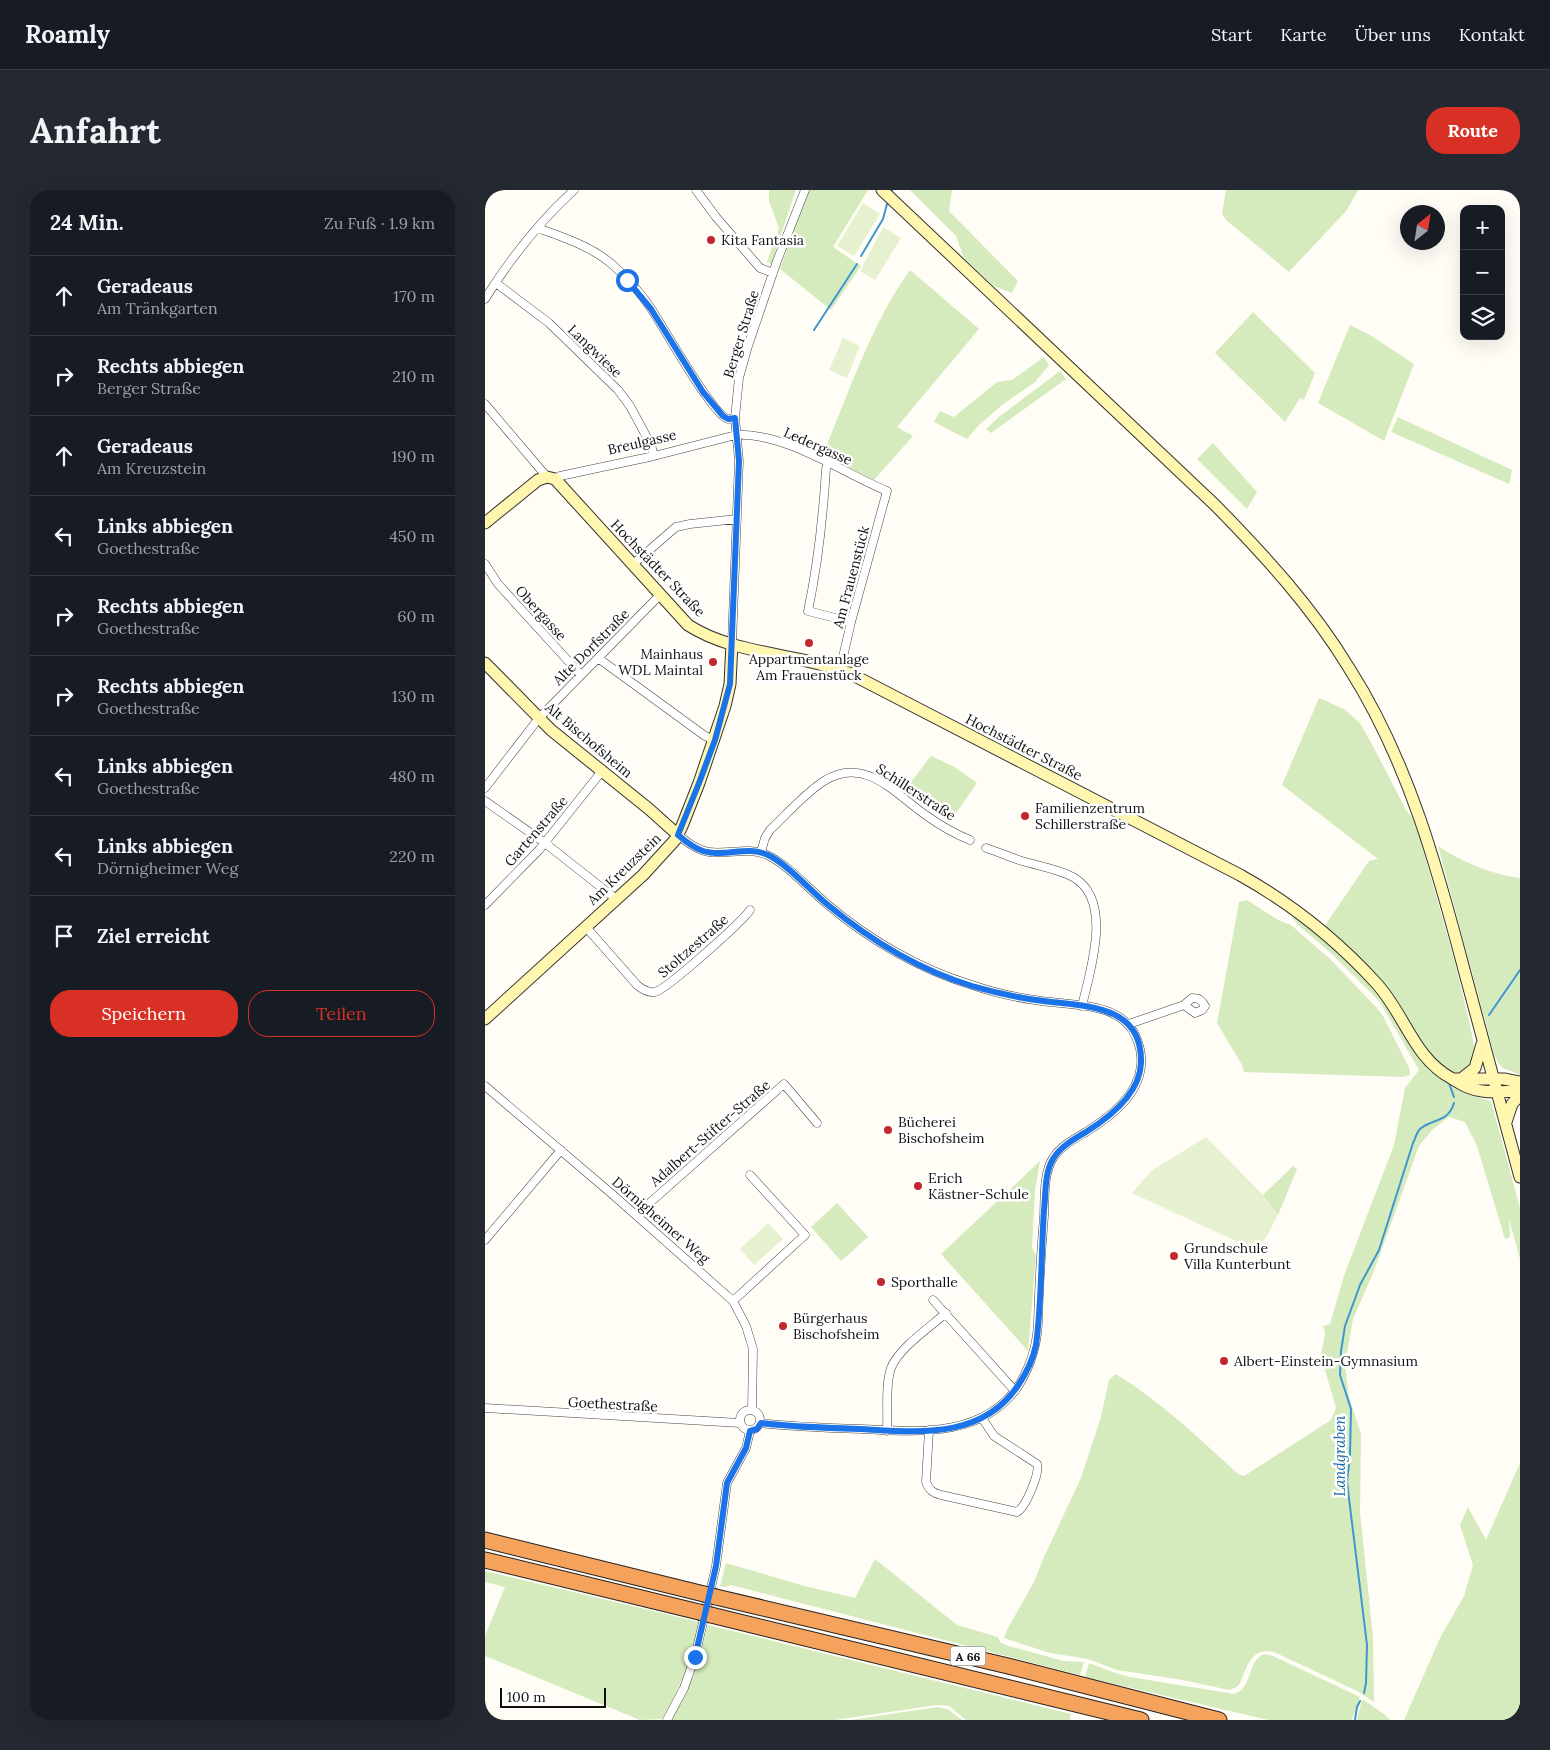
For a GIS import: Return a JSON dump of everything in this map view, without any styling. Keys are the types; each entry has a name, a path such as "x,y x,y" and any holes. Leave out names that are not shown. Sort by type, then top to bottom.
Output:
{"highway":[{"name":"A 66","path":"485,1540 1008,1666 1219,1720"},
{"name":"A 66","path":"485,1560 1141,1720"}],"street":[{"path":"485,299 538,227 574,190"},
{"path":"696,190 760,268 773,273"},
{"name":"Berger Straße","path":"732,643 739,461 735,418 741,368 773,273 805,190"},
{"path":"882,190 1215,505 1288,583 1350,668 1385,733 1409,787 1433,858 1520,1177"},
{"path":"538,227 585,247 601,256 616,268 645,301 703,392 723,416 728,419 735,418"},
{"name":"Langwiese","path":"496,283 549,323 618,390 630,406 651,445 654,456"},
{"path":"485,404 554,480"},
{"name":"Ledergasse","path":"736,435 746,434 770,439 828,463 887,491"},
{"name":"Breulgasse","path":"485,523 538,480 554,480 560,476 654,456 736,435"},
{"path":"828,463 818,556 808,611 851,622"},
{"name":"Hochstädter Straße","path":"554,480 688,625 708,635 732,643 840,670 882,689 1228,868 1272,893 1323,931 1356,962 1391,1001 1429,1063 1441,1073 1457,1079 1470,1089 1497,1092 1520,1091"},
{"name":"Am Frauenstück","path":"840,670 851,622 887,491"},
{"path":"632,565 677,527 737,519"},
{"name":"Obergasse","path":"485,564 498,584 581,675"},
{"name":"Alte Dorfstraße","path":"485,788 539,718 660,595"},
{"name":"Am Kreuzstein","path":"485,1019 659,859 678,835 715,740 730,684 732,643"},
{"path":"598,658 705,736 715,740"},
{"name":"Alt Bischofsheim","path":"485,663 551,730 649,809 678,835"},
{"name":"Gartenstraße","path":"485,905 545,843 602,771"},
{"name":"Schillerstraße","path":"761,852 770,830 815,789 829,779 847,773 864,774 879,779 927,817 970,840"},
{"path":"485,801 545,843 616,899"},
{"path":"678,835 693,846 706,852 724,853 748,850 761,852 782,865 828,906 858,929 923,966 970,985 993,991 1113,1013 1129,1024 1139,1042 1141,1061 1139,1075 1133,1089 1112,1113 1061,1149 1050,1164 1045,1192 1036,1345 1029,1366 1015,1391 1002,1405 982,1418 957,1427 929,1430 887,1431 761,1423"},
{"path":"986,848 1021,861 1067,874 1086,888 1093,906 1096,932 1094,956 1082,1006"},
{"name":"Stoltzestraße","path":"585,927 637,986 646,991 655,992 669,984 746,916 750,910"},
{"path":"1129,1024 1184,1005"},
{"path":"1457,1079 1475,1068 1483,1041"},
{"path":"1457,1079 1494,1079 1520,1082"},
{"name":"Adalbert-Stifter-Straße","path":"636,1215 784,1084 817,1123"},
{"name":"Dörnigheimer Weg","path":"485,1086 733,1300 746,1326 753,1349 752,1410"},
{"path":"1505,1124 1512,1104 1520,1095"},
{"path":"485,1240 561,1150"},
{"path":"733,1300 805,1235 750,1175"},
{"path":"933,1300 946,1312 1015,1391"},
{"path":"887,1431 889,1378 893,1364 900,1353 946,1312"},
{"name":"Goethestraße","path":"485,1408 740,1423"},
{"path":"752,1410 759,1414 761,1423 757,1429 750,1431 745,1429 740,1423 740,1418 743,1413 752,1410"},
{"path":"929,1430 926,1482 928,1489 941,1495 1017,1512 1024,1505 1037,1473 1037,1464 994,1436 982,1418"},
{"path":"667,1720 684,1688 697,1650 716,1566 727,1483 746,1448 750,1431"}],"green space":[{"path":"769,190 796,190 771,264 767,262 779,228 769,201"},
{"path":"808,190 868,190 833,247 861,266 831,310 780,269"},
{"path":"910,190 952,190 949,211 1018,281 1012,293 994,286 964,258 956,236"},
{"path":"1226,190 1358,190 1347,210 1289,272 1226,220 1222,214"},
{"path":"863,203 880,214 854,256 837,246"},
{"path":"883,227 901,238 875,280 860,271"},
{"path":"910,270 979,329 897,427 913,436 874,480 825,456 826,447 873,333"},
{"path":"1253,312 1315,373 1304,400 1300,398 1285,422 1215,353"},
{"path":"1350,325 1370,335 1414,364 1384,441 1318,403"},
{"path":"843,338 860,346 847,378 829,370"},
{"path":"1044,357 1049,365 1035,382 1002,405 978,426 967,439 934,422 940,411 954,417 997,382 1012,380"},
{"path":"1060,371 1066,379 991,433 986,429 1000,416"},
{"path":"1398,417 1512,470 1509,484 1391,432"},
{"path":"1213,443 1257,492 1247,509 1197,459"},
{"path":"1319,698 1344,709 1360,723 1406,810 1415,821 1455,963 1470,1025 1475,1051 1473,1061 1464,1074 1448,1073 1417,1040 1324,927 1369,861 1378,859 1282,785"},
{"path":"931,756 953,766 977,783 952,819 928,804 923,805 904,791"},
{"path":"1438,846 1456,857 1477,866 1499,874 1520,878 1520,1075 1504,1069 1494,1054"},
{"path":"1247,900 1278,920 1291,925 1330,959 1375,1006 1383,1016 1409,1068 1410,1075 1403,1077 1244,1072 1242,1065 1217,1023 1239,902"},
{"path":"1294,913 1336,948 1383,998 1429,1071 1472,1096 1491,1101 1520,1208 1520,1259 1509,1219 1510,1237 1505,1239 1477,1146 1465,1122 1449,1117 1433,1129 1419,1146 1374,1271 1353,1319 1345,1365 1349,1397 1361,1434 1360,1512 1373,1637 1374,1702 1357,1691 1274,1652 1266,1651 1255,1655 1239,1685 1229,1690 1183,1680 1117,1670 1088,1659 1050,1653 1004,1638 1035,1580 1081,1478 1101,1417 1109,1380 1116,1374 1164,1408 1238,1474 1244,1476 1331,1420 1336,1408 1321,1356 1325,1333 1323,1326 1330,1324 1344,1276 1394,1145 1405,1088 1419,1070 1380,1002 1332,954 1297,924 1293,918"},
{"path":"1206,1137 1263,1195 1278,1215 1257,1251 1132,1193 1151,1171"},
{"path":"1040,1161 1035,1191 1032,1248 1036,1255 1028,1351 941,1254"},
{"path":"1293,1166 1297,1169 1278,1215 1263,1195"},
{"path":"837,1203 868,1237 841,1261 811,1227"},
{"path":"768,1223 783,1239 754,1265 740,1249"},
{"path":"1520,1463 1520,1717 1517,1720 1404,1720 1440,1638 1464,1596 1473,1565 1460,1525 1468,1507 1486,1540"},
{"path":"875,1559 957,1625 998,1637 1000,1642 1005,1645 1064,1661 1084,1662 1080,1675 731,1585 720,1586 726,1563 805,1586 855,1598"},
{"path":"485,1571 699,1622 685,1672 675,1696 662,1719 640,1720 485,1656 485,1636 505,1587 485,1582"},
{"path":"708,1625 1071,1714 1070,1720 966,1720 949,1706 937,1705 835,1720 672,1720 694,1675"},
{"path":"1265,1654 1360,1697 1352,1720 1268,1720 1085,1677 1089,1663 1130,1677 1234,1694 1244,1686 1255,1662"},
{"path":"1362,1699 1384,1714 1390,1720 1357,1720"},
{"path":"937,1707 948,1709 962,1720 851,1720"}],"waterway":[{"path":"861,256 883,219 887,204"},
{"path":"814,330 857,264"},
{"name":"Landgraben","path":"1489,1015 1520,970"},
{"name":"Landgraben","path":"1449,1083 1454,1097"},
{"name":"Landgraben","path":"1364,1693 1367,1645 1347,1482 1350,1455 1351,1409 1340,1375 1341,1351 1345,1326 1360,1285 1379,1250 1417,1134 1420,1129 1448,1114 1454,1103"},
{"name":"Landgraben","path":"1355,1720 1360,1701"}],"place":[{"name":"Kita Fantasia","path":"711,240"},
{"name":"Appartmentanlage Am Frauenstück","path":"809,643"},
{"name":"Mainhaus WDL Maintal","path":"713,662"},
{"name":"Familienzentrum Schillerstraße","path":"1025,816"},
{"name":"Bücherei Bischofsheim","path":"888,1130"},
{"name":"Erich Kästner-Schule","path":"918,1186"},
{"name":"Grundschule Villa Kunterbunt","path":"1174,1256"},
{"name":"Sporthalle","path":"881,1282"},
{"name":"Bürgerhaus Bischofsheim","path":"783,1326"},
{"name":"Albert-Einstein-Gymnasium","path":"1224,1361"}],"route":[{"path":"627,280 651,309 703,392 723,416 728,419 735,418 739,461 730,684 715,740 678,835 693,846 706,852 724,853 748,850 768,855 858,929 937,972 970,985 1017,997 1098,1008 1113,1013 1121,1017 1132,1027 1139,1042 1141,1052 1139,1075 1129,1095 1105,1119 1061,1149 1050,1164 1045,1192 1036,1345 1029,1366 1015,1391 1002,1405 982,1418 943,1430 907,1432 761,1423 757,1429 750,1431 746,1448 727,1483 725,1491 716,1566 695,1657"}]}
